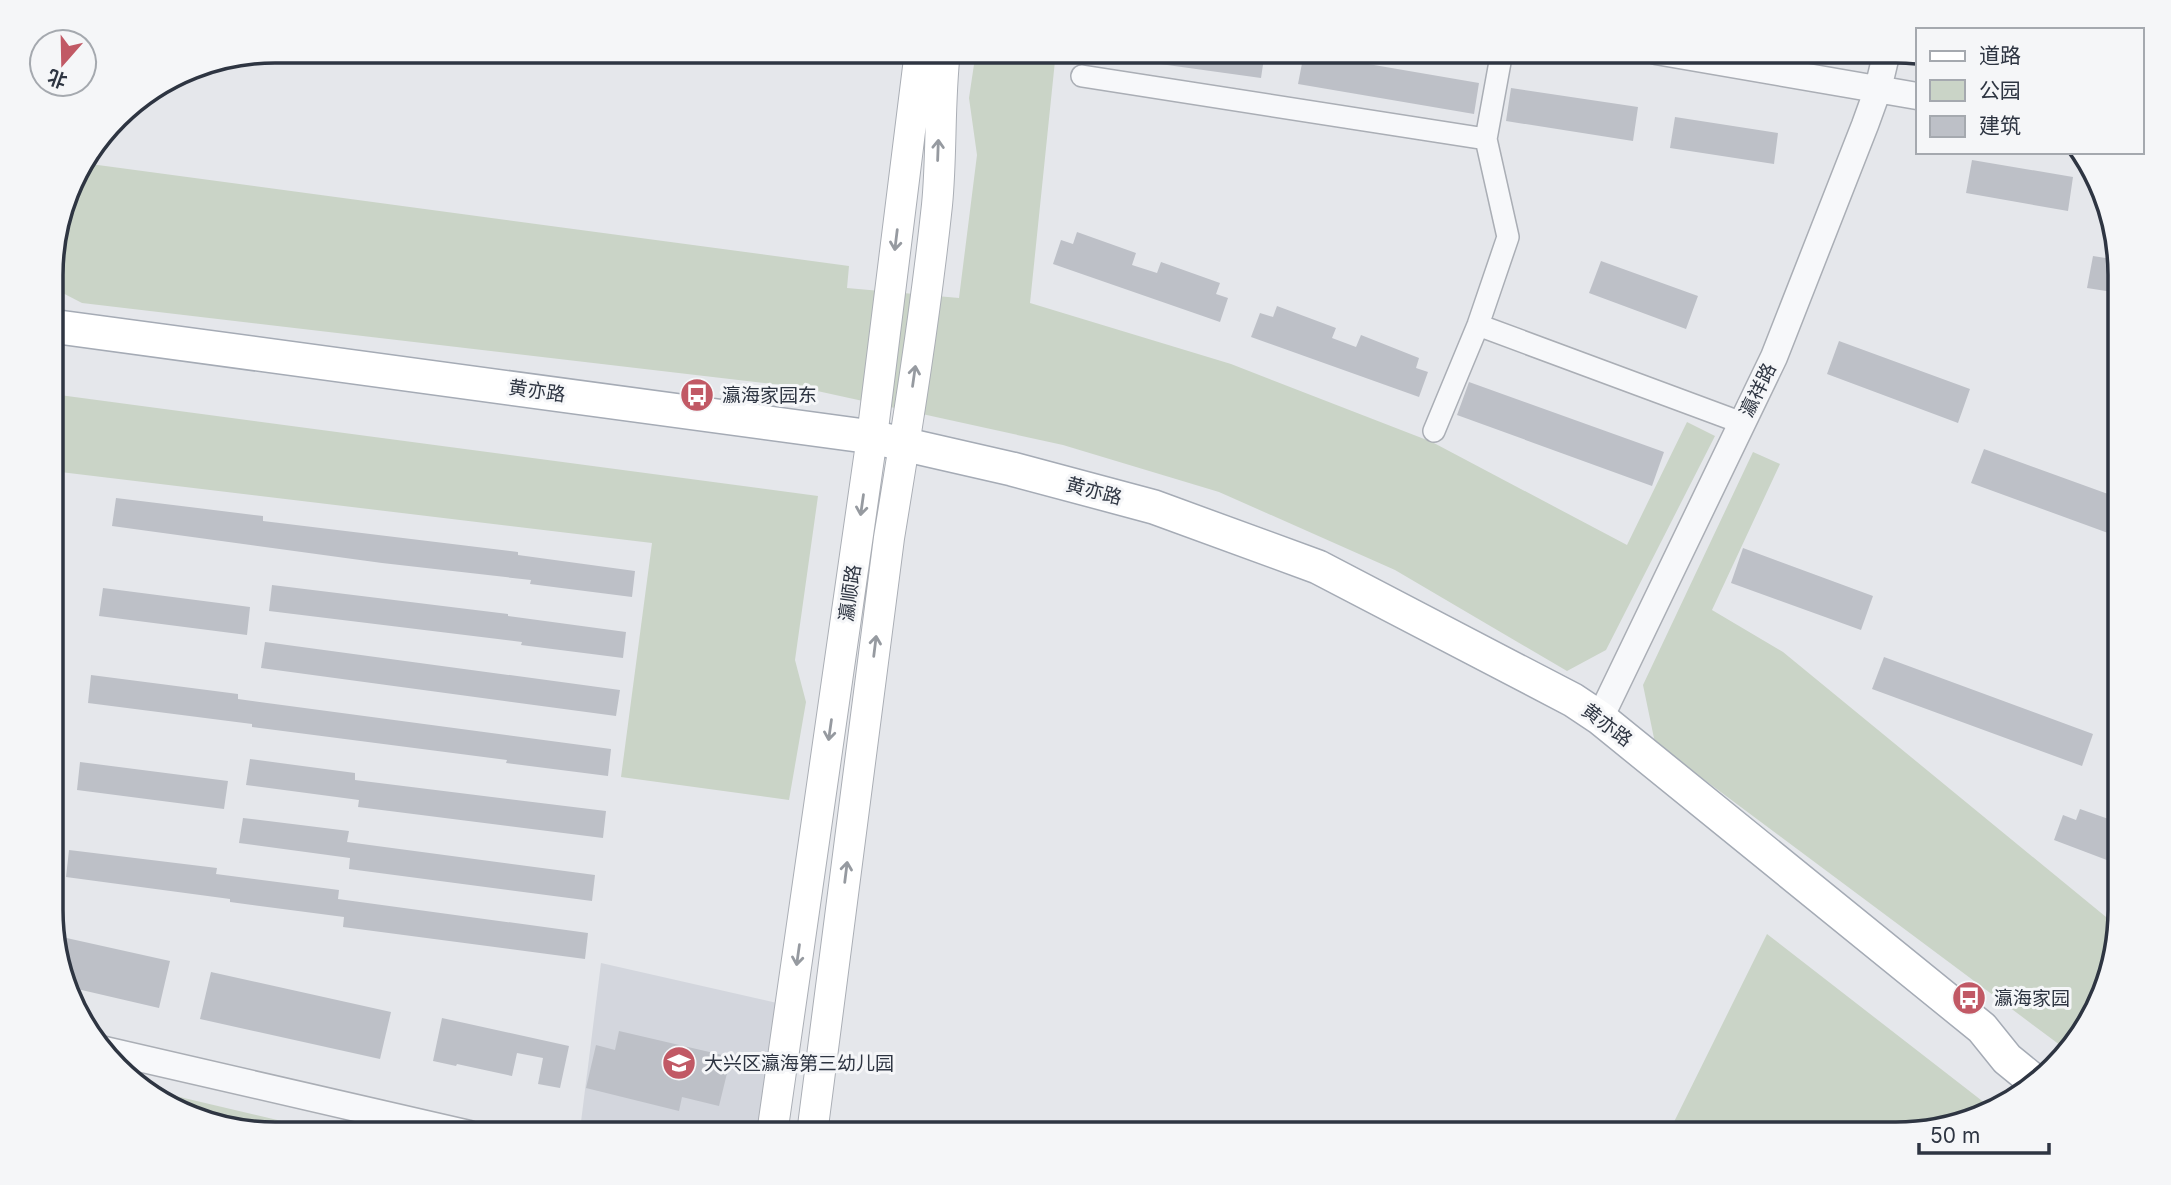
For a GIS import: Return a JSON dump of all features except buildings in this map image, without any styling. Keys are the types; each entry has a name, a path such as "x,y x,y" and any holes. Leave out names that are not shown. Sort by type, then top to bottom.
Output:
{"main road":[{"name":"瀛顺路","path":"774,1122 872,437 919,63"},
{"name":"瀛顺路","path":"814,1122 937,203 944,63"},
{"name":"黄亦路","path":"63,326 905,443 1012,468 1154,507 1318,567 1573,700 1601,718 1982,1028 2007,1059 2027,1076"},
{"name":"黄亦路","path":"1982,1028 2010,1039 2042,1064"}],"street":[{"path":"1434,430 1478,325 1508,237 1486,139 1500,63"},
{"path":"1726,63 1916,96"},
{"name":"瀛祥路","path":"1601,718 1774,357 1878,89 1884,63"},
{"path":"1082,76 1486,139"},
{"path":"1478,325 1742,423"},
{"path":"119,1053 417,1122"}],"shaded area":[{"name":"大兴区瀛海第三幼儿园","path":"601,963 777,1003 763,1122 581,1122"}],"green space":[{"path":"974,63 1055,63 1030,303 1231,364 1432,442 1627,545 1687,422 1715,436 1606,650 1567,671 1395,570 1219,492 1063,445 799,387 82,303 63,293 63,261 70,220 79,194 94,164 849,266 847,288 959,298 977,155 969,98"},
{"path":"63,395 818,496 795,660 806,702 789,800 621,777 652,543 63,472"},
{"path":"1753,452 1780,464 1712,610 1783,652 2107,918 2104,952 2097,978 2086,1004 2059,1044 1655,743 1643,685"},
{"path":"1767,934 1984,1102 1938,1118 1910,1122 1674,1122"},
{"path":"173,1095 286,1122 247,1120 220,1115"}],"place":[{"name":"瀛海家园东","path":"697,395"},
{"name":"瀛海家园","path":"1969,998"},
{"name":"大兴区瀛海第三幼儿园","path":"679,1063"}]}
